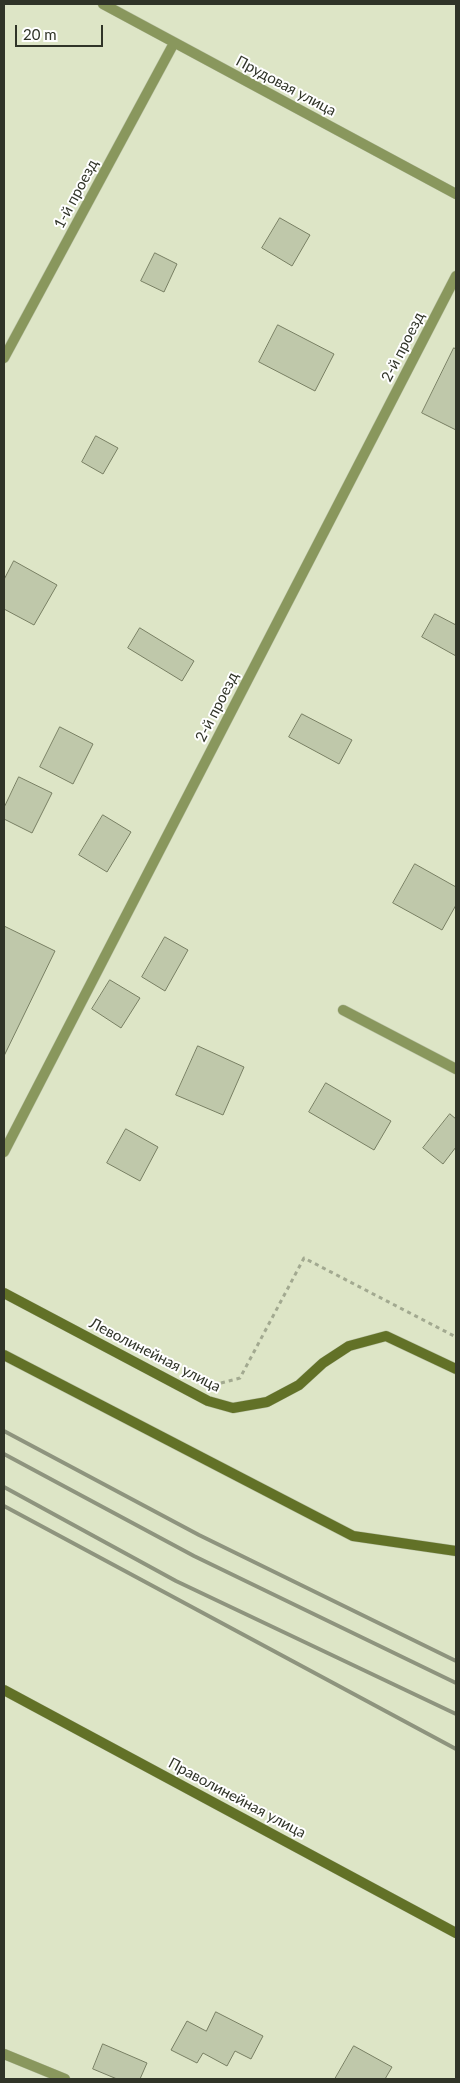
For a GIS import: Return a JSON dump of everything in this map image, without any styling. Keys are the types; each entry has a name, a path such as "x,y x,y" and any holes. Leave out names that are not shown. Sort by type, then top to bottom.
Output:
{"main road":[{"name":"Леволинейная улица","path":"4,1293 208,1401 233,1408 267,1402 299,1385 323,1362 349,1346 386,1336 456,1369"},
{"path":"4,1355 353,1536 456,1551"},
{"name":"Праволинейная улица","path":"4,1690 456,1934"}],"street":[{"name":"Прудовая улица","path":"103,4 456,194"},
{"name":"1-й проезд","path":"4,358 174,43"},
{"name":"2-й проезд","path":"4,1152 456,276"},
{"path":"343,1010 456,1069"},
{"path":"4,2054 66,2079"}],"path":[{"path":"214,1379 222,1383 240,1378 304,1258 456,1337"}],"building":[{"path":"280,218 310,235 292,266 262,248"},
{"path":"155,253 177,264 164,292 141,281"},
{"path":"278,325 334,354 315,391 259,362"},
{"path":"454,348 456,349 456,430 422,413"},
{"path":"96,436 118,448 103,474 82,462"},
{"path":"14,561 57,585 34,625 4,609 4,580"},
{"path":"435,614 456,625 456,656 422,637"},
{"path":"140,628 194,661 182,681 128,648"},
{"path":"302,714 352,740 339,764 289,737"},
{"path":"60,727 93,744 73,784 40,767"},
{"path":"19,777 52,793 32,833 4,819 4,808"},
{"path":"103,815 131,832 107,872 79,855"},
{"path":"415,864 456,887 456,905 442,930 393,903"},
{"path":"4,926 55,951 4,1056"},
{"path":"165,937 188,950 165,991 142,977"},
{"path":"110,980 140,998 121,1028 92,1009"},
{"path":"198,1046 244,1067 223,1115 176,1095"},
{"path":"326,1083 391,1121 374,1150 309,1112"},
{"path":"450,1114 456,1119 456,1147 443,1164 423,1148"},
{"path":"126,1129 158,1147 140,1181 107,1163"},
{"path":"216,2012 263,2036 251,2059 235,2051 227,2066 203,2053 197,2063 171,2050 187,2021 206,2031"},
{"path":"103,2044 147,2063 140,2079 117,2079 93,2069"},
{"path":"354,2046 392,2067 385,2079 335,2079"}],"railway":[{"path":"4,1431 199,1535 456,1661"},
{"path":"4,1454 194,1556 456,1683"},
{"path":"4,1487 176,1581 456,1714"},
{"path":"4,1506 456,1749"}]}
